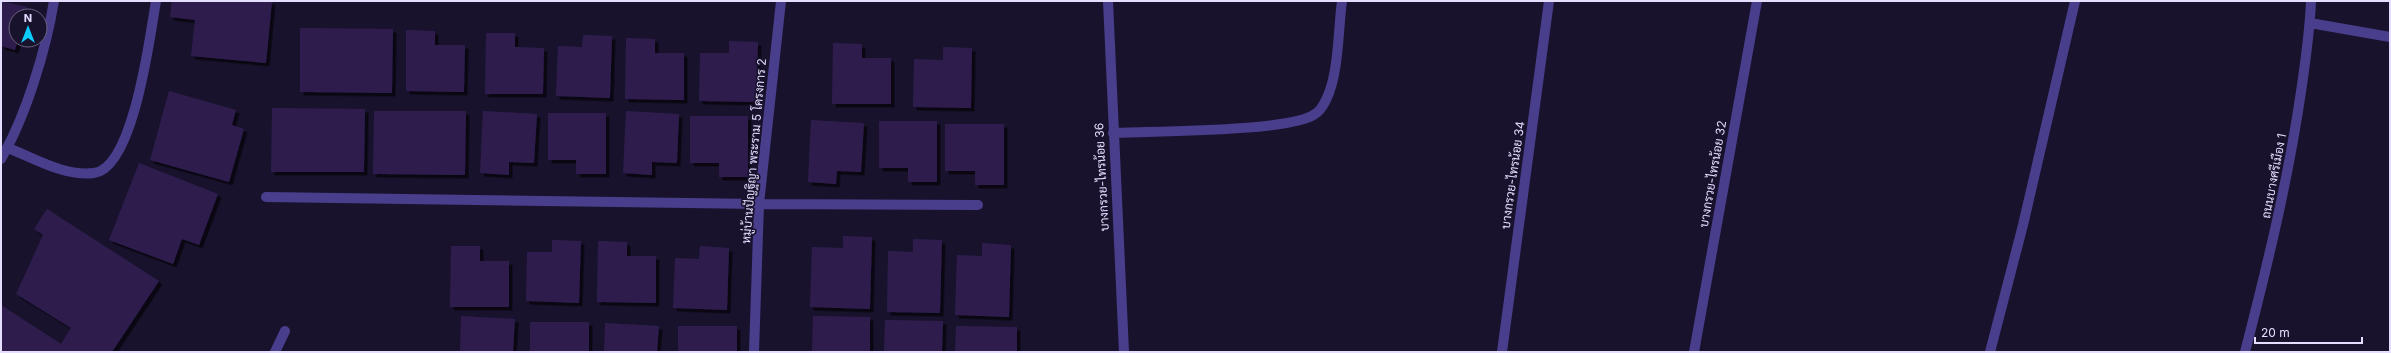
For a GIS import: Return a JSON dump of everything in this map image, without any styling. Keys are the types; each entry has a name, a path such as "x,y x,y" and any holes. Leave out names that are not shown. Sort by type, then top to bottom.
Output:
{"street":[{"path":"1,158 8,148 34,82 54,1"},
{"path":"8,148 73,174 96,173 114,160 127,134 137,106 156,1"},
{"name":"หมู่บ้านปัญฐิญา พระราม 5 โครงการ 2","path":"754,352 759,204 781,1"},
{"name":"บางกรวย-ไทรน้อย 36","path":"1108,1 1124,352"},
{"path":"1113,133 1260,127 1295,122 1315,114 1326,100 1333,78 1342,1"},
{"name":"บางกรวย-ไทรน้อย 34","path":"1502,352 1549,1"},
{"name":"บางกรวย-ไทรน้อย 32","path":"1694,352 1757,1"},
{"path":"1990,352 2023,225 2075,1"},
{"name":"ถนนบางศรีเมือง 1","path":"2245,352 2280,216 2295,133 2310,23 2311,1"},
{"path":"2310,23 2390,37"},
{"path":"266,197 759,204 978,205"},
{"path":"275,352 285,331"}],"building":[{"path":"1,1 27,7 8,8 8,48 1,46"},
{"path":"172,1 272,1 266,63 191,56 195,20 170,17"},
{"path":"300,28 393,29 392,93 300,92"},
{"path":"406,30 435,31 435,45 465,45 464,92 406,91"},
{"path":"486,33 515,33 515,47 544,48 543,94 485,94"},
{"path":"583,35 612,36 610,98 556,96 558,46 582,47"},
{"path":"626,38 655,39 655,53 684,53 684,100 625,99"},
{"path":"729,41 758,42 756,102 699,101 700,53 729,53"},
{"path":"833,43 862,44 862,58 891,58 891,104 832,104"},
{"path":"943,47 972,48 971,108 913,107 914,59 943,60"},
{"path":"169,91 236,110 232,125 244,129 229,182 150,160"},
{"path":"272,108 365,109 364,172 271,172"},
{"path":"374,111 466,111 465,175 373,174"},
{"path":"483,111 537,114 534,163 509,162 509,175 480,173"},
{"path":"626,111 679,114 677,163 652,162 652,175 623,173"},
{"path":"548,113 606,113 606,174 576,174 576,160 548,160"},
{"path":"690,116 748,116 748,177 719,177 719,163 690,163"},
{"path":"811,120 864,123 861,172 837,171 836,184 808,182"},
{"path":"879,121 937,121 937,182 908,182 908,168 879,168"},
{"path":"945,124 1004,124 1004,185 975,185 975,171 945,171"},
{"path":"139,163 218,194 199,245 182,239 173,264 109,240"},
{"path":"47,209 159,281 112,352 1,352 1,305 61,344 71,328 16,294 43,235 34,229"},
{"path":"843,236 872,237 870,309 810,307 812,247 843,248"},
{"path":"913,239 942,240 940,313 887,312 888,251 913,252"},
{"path":"552,240 581,241 579,303 526,301 527,252 552,252"},
{"path":"598,241 627,242 627,256 656,256 656,303 597,302"},
{"path":"982,243 1011,245 1009,317 955,315 957,255 982,256"},
{"path":"451,246 480,246 480,261 509,261 509,307 450,307"},
{"path":"700,246 729,248 727,310 673,308 675,258 699,259"},
{"path":"461,316 515,319 513,352 460,352"},
{"path":"813,316 870,317 870,352 812,352"},
{"path":"885,320 943,321 942,352 884,352"},
{"path":"530,322 589,322 589,352 530,352"},
{"path":"605,323 659,326 657,352 604,352"},
{"path":"678,326 737,326 737,352 678,352"},
{"path":"956,326 1017,327 1017,352 955,352"}]}
